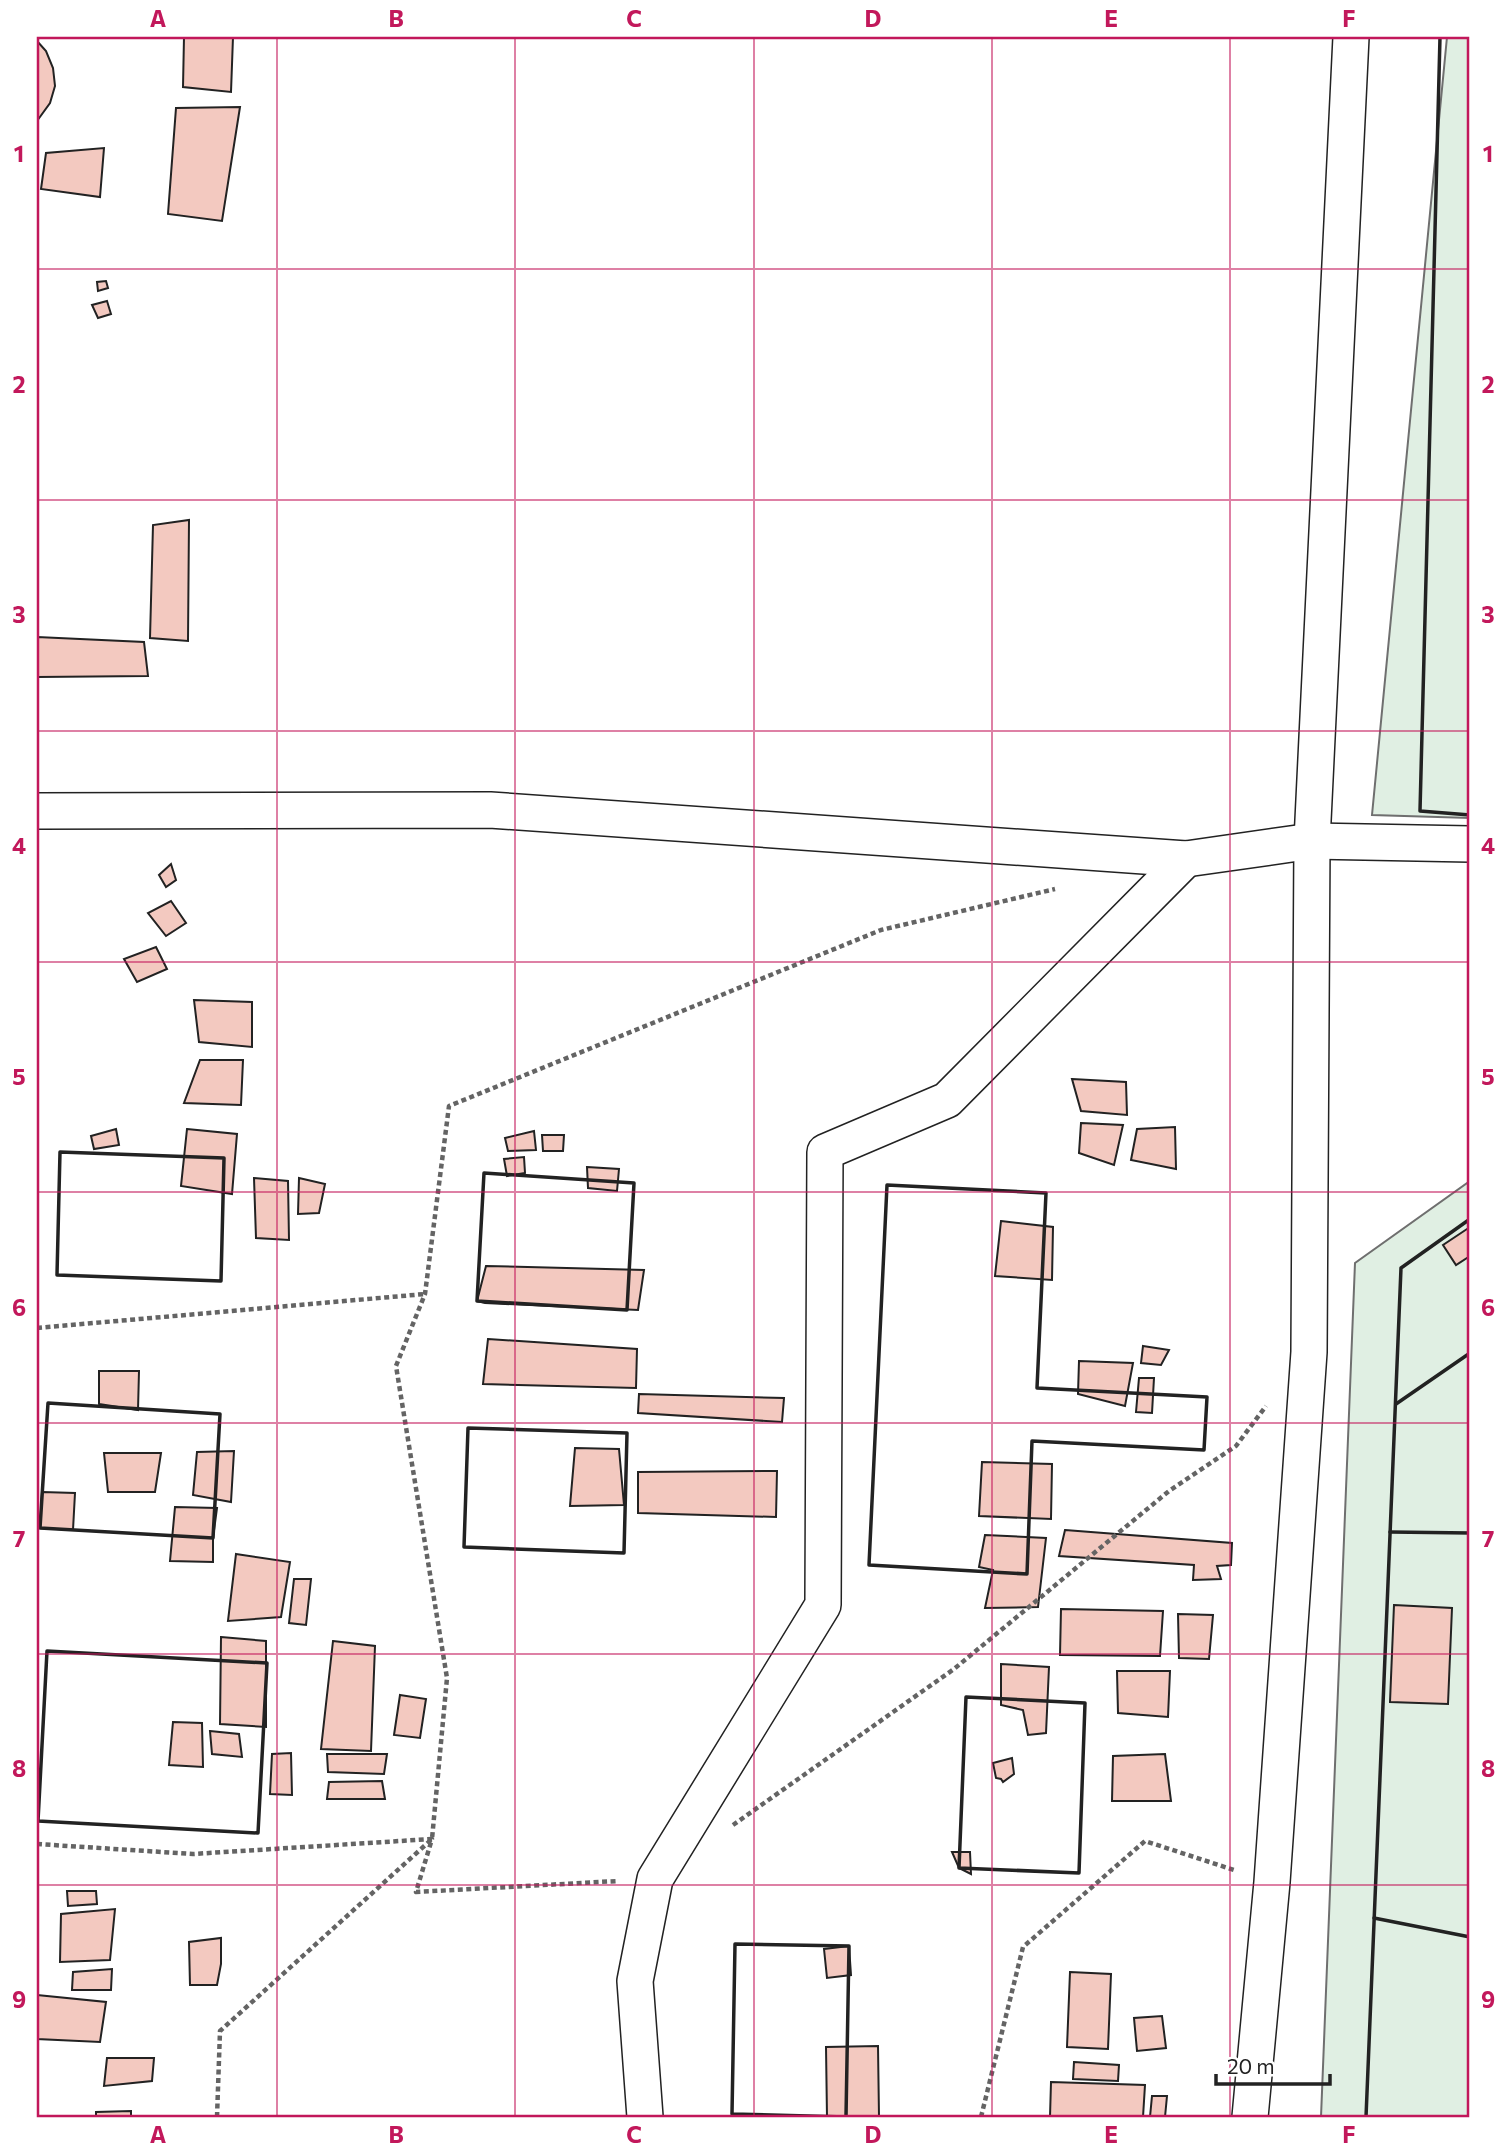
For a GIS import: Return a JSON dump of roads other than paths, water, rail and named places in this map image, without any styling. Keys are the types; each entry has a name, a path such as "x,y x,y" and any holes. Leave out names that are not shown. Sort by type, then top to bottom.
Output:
{"street":[{"path":"1250,2117 1272,1882 1309,1352 1312,841 1351,37"},
{"path":"37,810 490,810 1186,859 1312,841 1470,844"},
{"path":"645,2117 635,1981 655,1879 823,1605 825,1152 947,1100 1186,859"}]}
